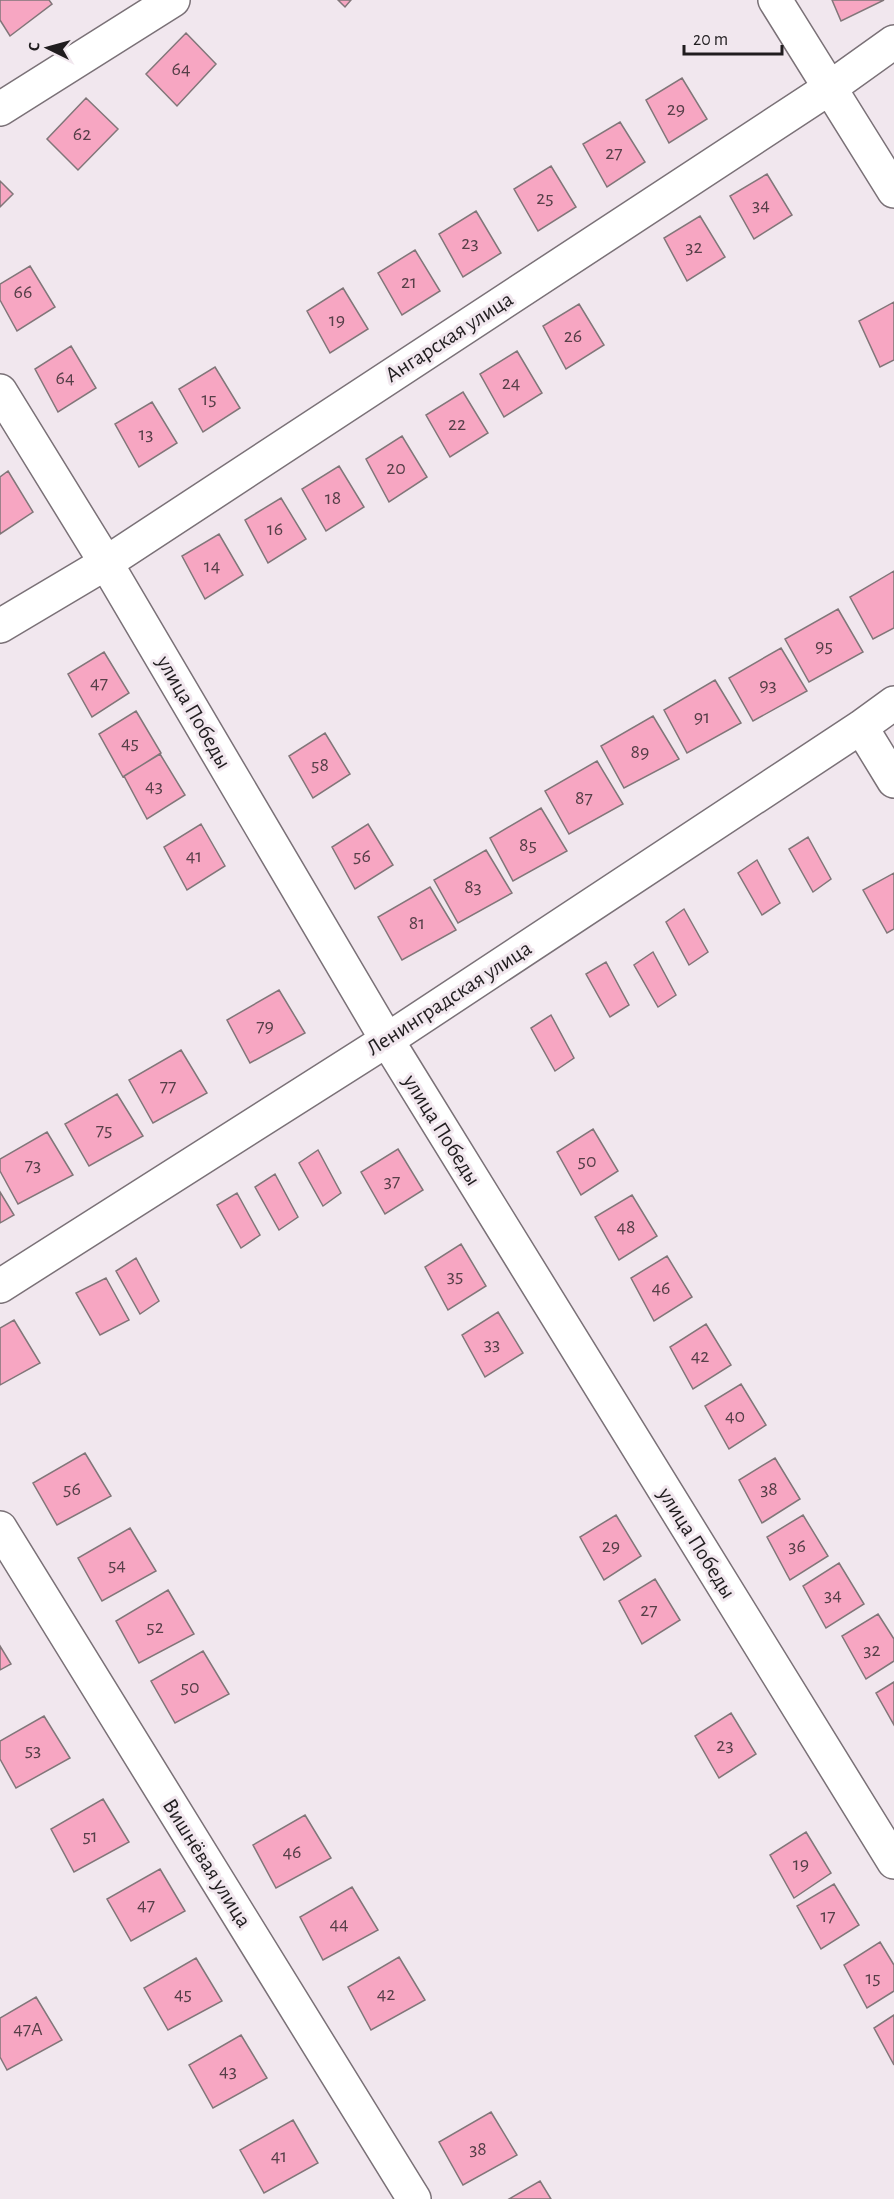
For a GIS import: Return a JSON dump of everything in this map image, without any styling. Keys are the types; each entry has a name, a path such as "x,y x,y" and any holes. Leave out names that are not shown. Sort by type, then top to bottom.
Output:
{"street":[{"path":"0,109 173,0"},
{"path":"775,0 894,191"},
{"name":"Ангарская улица","path":"0,626 106,563 831,87 894,42"},
{"name":"улица Победы","path":"0,391 106,563 387,1040 894,1862"},
{"name":"Ленинградская улица","path":"0,1286 387,1040 894,703"},
{"path":"861,727 894,781"},
{"name":"Вишнёвая улица","path":"0,1528 414,2199"}],"building":[{"path":"0,0 49,0 52,4 10,36 0,20"},
{"path":"338,0 351,0 345,7"},
{"path":"832,0 884,0 841,21"},
{"path":"186,33 216,64 177,106 146,74"},
{"path":"682,78 707,119 669,143 646,100"},
{"path":"86,98 118,129 78,170 47,139"},
{"path":"620,122 645,162 607,187 583,144"},
{"path":"551,166 576,207 538,231 514,189"},
{"path":"767,174 792,215 754,239 730,196"},
{"path":"0,181 13,194 0,207"},
{"path":"476,211 501,253 463,277 439,234"},
{"path":"700,216 725,257 687,281 664,238"},
{"path":"415,250 440,291 402,315 378,273"},
{"path":"30,266 55,307 17,331 0,300 0,284"},
{"path":"343,288 368,329 330,353 307,311"},
{"path":"894,302 894,360 880,367 859,321"},
{"path":"579,304 604,345 566,369 543,326"},
{"path":"71,346 96,388 58,412 35,369"},
{"path":"517,351 542,393 504,417 480,374"},
{"path":"215,367 240,408 203,432 179,389"},
{"path":"463,392 488,433 450,457 426,415"},
{"path":"152,402 177,443 139,467 115,424"},
{"path":"402,436 427,477 389,502 366,459"},
{"path":"339,466 364,507 326,531 302,489"},
{"path":"8,471 33,512 0,534 0,477"},
{"path":"281,498 306,539 268,563 245,520"},
{"path":"219,534 243,575 205,599 182,556"},
{"path":"894,571 894,628 873,639 850,597"},
{"path":"838,609 863,652 809,682 785,639"},
{"path":"781,648 807,691 753,721 729,678"},
{"path":"104,652 129,693 92,717 68,674"},
{"path":"715,680 741,723 687,753 664,710"},
{"path":"136,711 161,753 123,777 99,734"},
{"path":"653,716 679,759 624,788 601,746"},
{"path":"325,733 350,774 313,798 289,756"},
{"path":"160,754 185,795 147,819 124,776"},
{"path":"597,761 623,804 569,834 545,791"},
{"path":"541,808 567,851 513,881 490,838"},
{"path":"201,824 225,866 187,890 164,847"},
{"path":"368,824 393,865 355,889 332,847"},
{"path":"808,837 831,879 813,892 789,849"},
{"path":"486,850 512,893 458,923 434,880"},
{"path":"757,860 780,903 762,915 738,873"},
{"path":"894,873 894,929 887,933 863,890"},
{"path":"430,887 456,930 402,960 378,917"},
{"path":"684,909 708,952 689,965 666,922"},
{"path":"653,952 676,995 658,1007 634,965"},
{"path":"606,962 629,1005 610,1017 586,974"},
{"path":"279,990 305,1033 250,1063 227,1020"},
{"path":"551,1015 574,1058 555,1071 531,1028"},
{"path":"181,1050 207,1093 153,1123 129,1080"},
{"path":"117,1094 143,1136 89,1166 65,1124"},
{"path":"593,1129 618,1171 581,1195 557,1152"},
{"path":"47,1132 73,1175 18,1204 0,1171 0,1159"},
{"path":"398,1149 423,1190 385,1214 361,1172"},
{"path":"318,1150 341,1193 323,1206 299,1163"},
{"path":"275,1174 298,1217 279,1230 255,1187"},
{"path":"0,1192 14,1215 0,1223"},
{"path":"237,1193 260,1235 241,1248 217,1205"},
{"path":"632,1195 657,1236 619,1260 595,1217"},
{"path":"461,1244 486,1286 448,1310 425,1267"},
{"path":"667,1256 692,1297 654,1321 631,1278"},
{"path":"136,1258 159,1301 140,1314 116,1271"},
{"path":"106,1278 129,1320 100,1335 76,1293"},
{"path":"498,1312 523,1353 485,1377 462,1335"},
{"path":"14,1320 40,1363 0,1385 0,1328"},
{"path":"706,1324 731,1365 693,1389 670,1347"},
{"path":"741,1384 766,1425 729,1449 705,1406"},
{"path":"85,1453 111,1496 57,1525 33,1483"},
{"path":"775,1458 800,1499 762,1523 739,1480"},
{"path":"616,1515 641,1556 604,1580 580,1537"},
{"path":"803,1515 828,1556 790,1580 767,1537"},
{"path":"130,1528 156,1571 102,1601 78,1558"},
{"path":"839,1563 864,1604 826,1628 803,1586"},
{"path":"655,1579 680,1620 642,1644 619,1601"},
{"path":"168,1590 194,1634 139,1663 116,1621"},
{"path":"878,1614 894,1639 894,1661 866,1679 842,1636"},
{"path":"0,1646 11,1664 0,1670"},
{"path":"203,1651 229,1694 175,1723 151,1681"},
{"path":"894,1682 894,1725 876,1693"},
{"path":"731,1713 756,1754 719,1778 695,1736"},
{"path":"44,1716 70,1758 16,1788 0,1759 0,1741"},
{"path":"103,1799 129,1842 74,1872 51,1829"},
{"path":"305,1815 331,1858 276,1888 253,1845"},
{"path":"806,1832 831,1873 794,1898 770,1855"},
{"path":"160,1869 185,1911 131,1941 107,1899"},
{"path":"834,1884 859,1925 821,1949 797,1906"},
{"path":"352,1887 378,1930 323,1960 300,1917"},
{"path":"880,1942 894,1965 894,1991 867,2008 844,1965"},
{"path":"399,1957 425,2000 371,2030 348,1987"},
{"path":"196,1958 222,2001 168,2030 144,1988"},
{"path":"36,1997 62,2040 7,2070 0,2057 0,2018"},
{"path":"894,2015 894,2065 874,2028"},
{"path":"241,2035 267,2078 213,2108 189,2065"},
{"path":"491,2112 517,2155 463,2185 439,2142"},
{"path":"293,2120 318,2163 264,2193 240,2150"},
{"path":"540,2181 551,2199 509,2199"}]}
